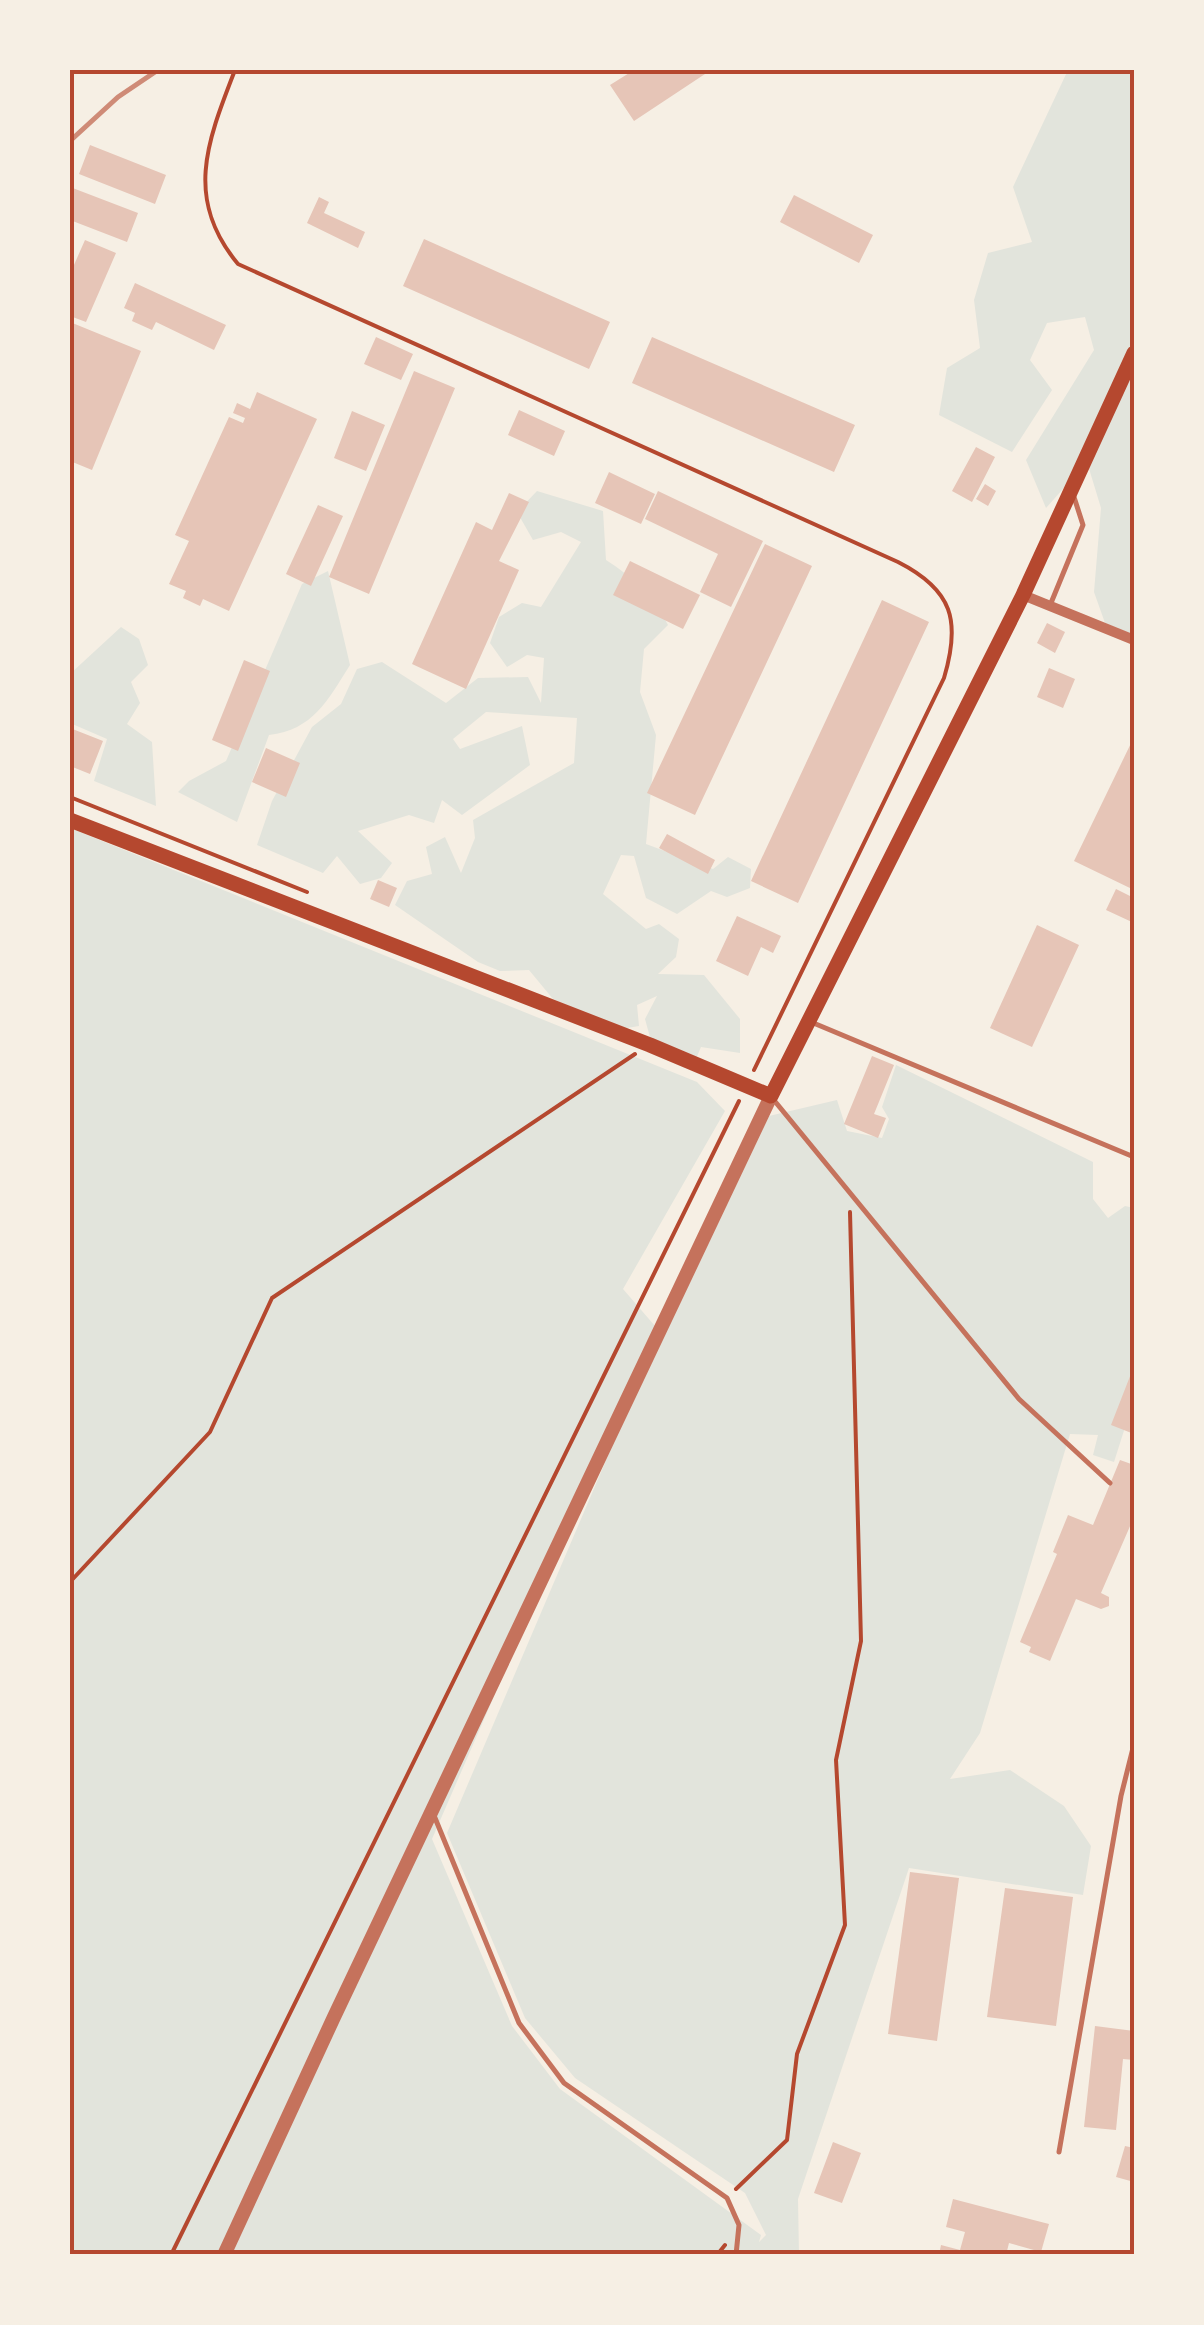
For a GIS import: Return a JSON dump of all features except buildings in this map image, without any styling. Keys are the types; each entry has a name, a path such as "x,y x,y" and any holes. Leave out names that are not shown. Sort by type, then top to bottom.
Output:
{"main road":[{"path":"70,820 650,1044 771,1096 1023,595 1134,353"}],"street":[{"path":"1023,595 1134,640"},
{"path":"224,2255 771,1096"}],"lane":[{"path":"1050,606 1083,525 1070,486"},
{"path":"808,1021 1134,1157"},
{"path":"771,1096 1019,1398 1110,1484"},
{"path":"1059,2152 1121,1796 1134,1744"},
{"path":"432,1811 520,2022 564,2083 727,2198 739,2225 736,2255"}],"path":[{"path":"171,2255 944,678 952,650 953,620 924,575 898,562 238,264 218,241 208,219 203,188 219,110 236,70"},
{"path":"70,1582 210,1432 272,1298 650,1044"},
{"path":"727,2198 787,2140 797,2054 845,1924 836,1760 861,1641 850,1193"}],"shaded area":[{"path":"1068,70 1134,70 1134,635 1105,623 1094,592 1101,508 1087,462 1046,508 1026,460 1094,350 1085,317 1047,323 1030,360 1052,390 1012,452 939,415 947,368 980,348 974,300 988,253 1032,242 1013,187"},
{"path":"537,491 603,511 606,560 642,588 668,625 644,649 640,692 656,735 646,844 713,869 728,857 751,869 750,888 727,897 711,891 677,914 646,898 634,856 621,855 603,894 646,929 659,924 679,939 676,957 658,974 704,975 740,1019 740,1053 701,1047 695,1061 651,1041 645,1019 657,996 637,1005 639,1026 621,1029 553,999 529,970 500,971 478,962 395,905 407,881 432,874 426,847 445,837 461,873 475,838 473,820 574,763 577,718 486,712 453,739 460,749 522,726 530,765 462,815 442,800 434,823 409,815 358,831 392,863 381,878 360,884 337,856 323,873 257,845 272,801 312,727 341,704 357,669 382,662 446,703 478,678 528,677 541,703 544,658 527,655 507,667 490,643 499,617 522,603 541,607 581,542 561,532 533,540 517,512"},
{"path":"328,571 350,665 334,690 308,720 269,735 237,822 178,792 189,781 226,761 302,584"},
{"path":"121,627 139,639 148,665 131,682 140,703 127,724 152,742 156,806 94,781 107,739 70,723 70,674"},
{"path":"70,828 697,1082 725,1111 623,1289 655,1326 432,1839 512,2026 560,2089 761,2235 759,2242 766,2235 745,2193 575,2078 525,2018 447,1833 613,1444 769,1116 837,1100 847,1131 882,1138 889,1119 882,1107 896,1065 1093,1162 1093,1199 1108,1218 1125,1206 1134,1208 1134,1399 1114,1462 1093,1455 1098,1435 1070,1434 980,1733 950,1779 1010,1770 1064,1806 1091,1846 1083,1895 909,1868 798,2199 799,2255 70,2255"}],"railway":[{"path":"70,141 118,97 158,70"}]}
